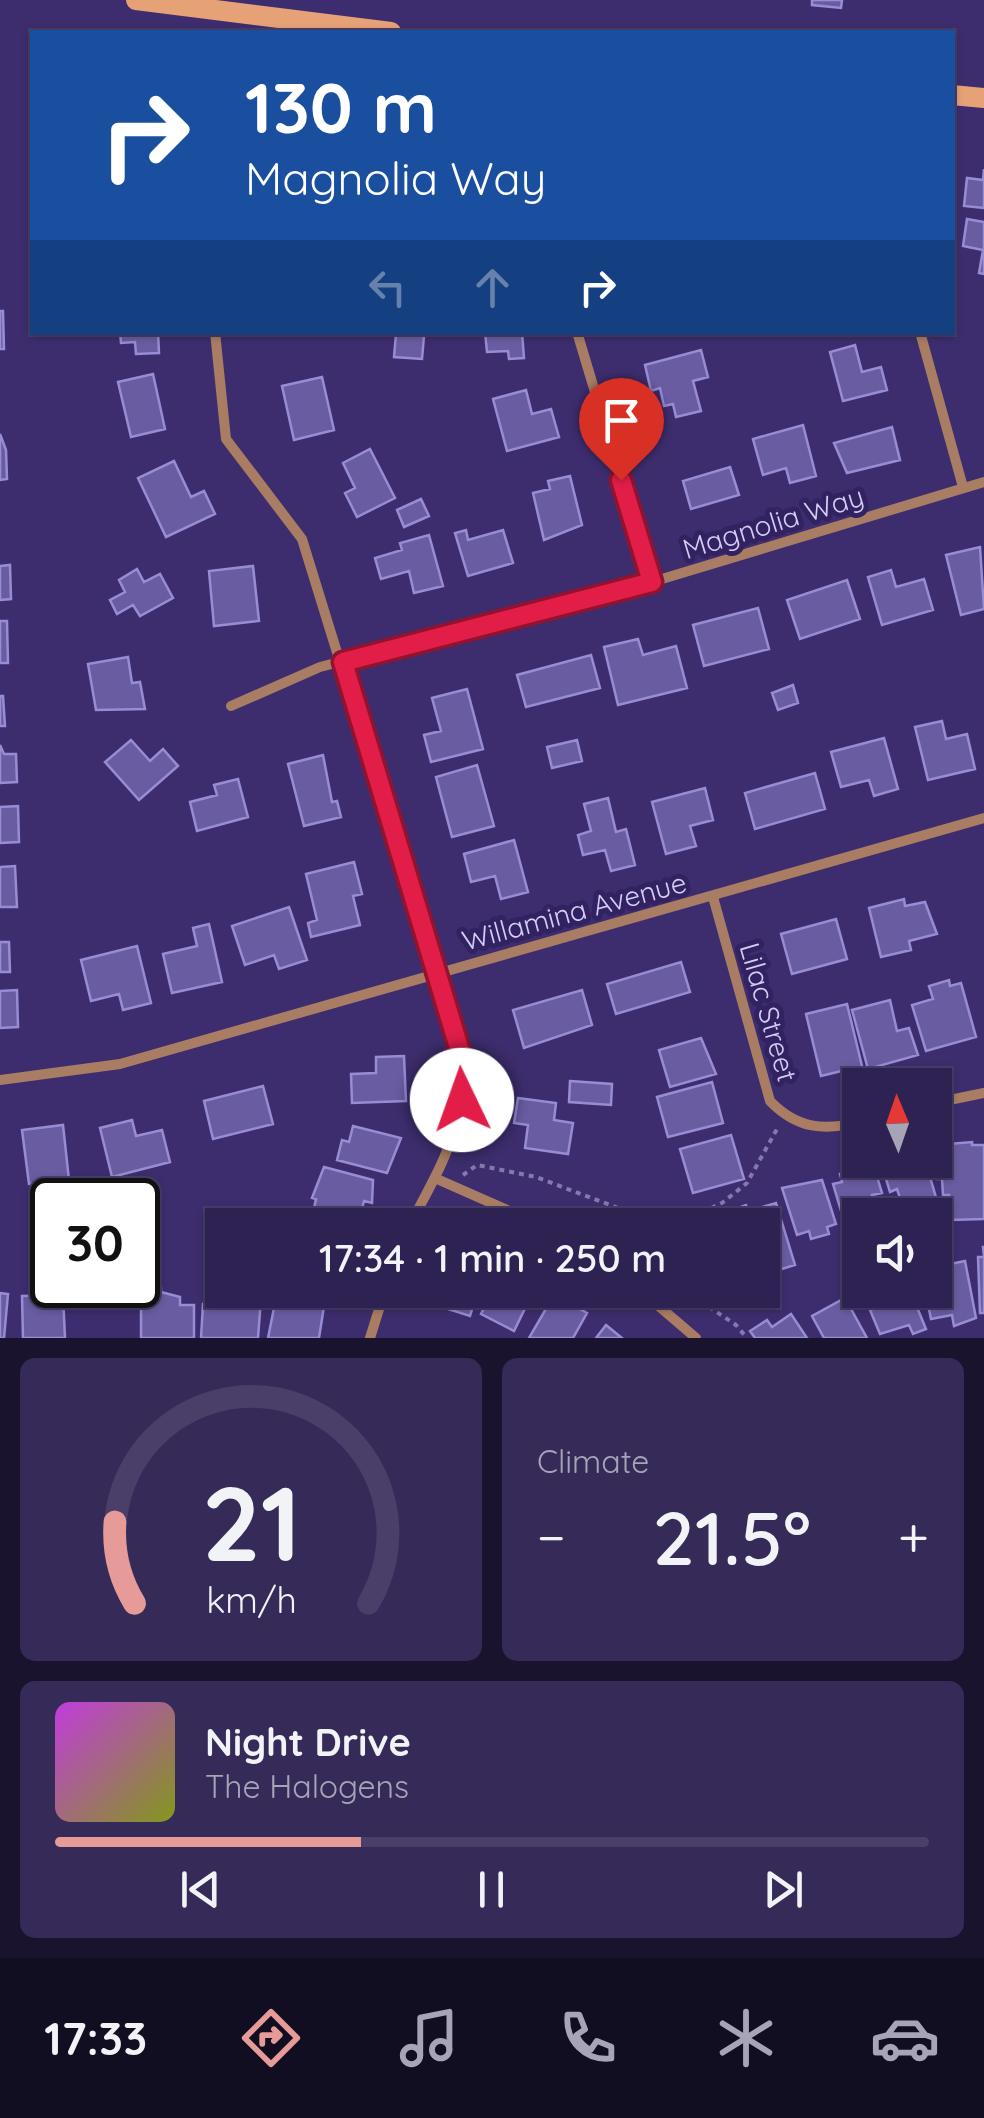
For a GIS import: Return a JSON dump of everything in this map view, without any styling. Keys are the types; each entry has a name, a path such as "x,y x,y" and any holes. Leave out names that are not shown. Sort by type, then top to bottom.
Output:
{"main road":[{"path":"136,0 375,30"},
{"path":"955,95 984,98"}],"street":[{"path":"215,335 226,439 302,539 460,1051 462,1100 453,1144 420,1208"},
{"path":"578,335 652,582"},
{"path":"921,335 963,487"},
{"name":"Magnolia Way","path":"231,706 320,667 652,582 984,482"},
{"name":"Willamina Avenue","path":"0,1080 120,1064 984,818"},
{"name":"Lilac Street","path":"713,897 770,1101 786,1117 809,1127 842,1124"},
{"path":"952,1100 984,1093"},
{"path":"437,1179 503,1208"},
{"path":"370,1338 379,1308"},
{"path":"661,1308 696,1338"}],"path":[{"path":"711,1208 747,1182 786,1117"},
{"path":"456,1187 466,1169 477,1165 536,1177 624,1208"},
{"path":"713,1308 747,1338"}],"building":[{"path":"812,0 842,0 841,8 812,5"},
{"path":"984,169 984,208 964,206 967,178 983,180"},
{"path":"967,219 984,222 984,274 979,273 983,250 963,246"},
{"path":"3,311 4,349 0,349"},
{"path":"120,335 158,335 159,353 136,354 135,342 121,343"},
{"path":"396,335 424,336 422,359 394,357"},
{"path":"485,335 522,335 524,358 509,359 508,351 487,352"},
{"path":"855,345 862,372 881,367 887,390 843,401 830,352"},
{"path":"701,350 708,377 693,381 701,411 676,417 673,404 664,406 660,388 651,391 645,365"},
{"path":"153,374 165,429 131,437 118,382"},
{"path":"322,377 334,430 294,440 282,386"},
{"path":"526,390 532,414 551,409 559,437 507,451 493,399"},
{"path":"803,425 816,476 790,483 786,468 763,475 753,439"},
{"path":"892,427 900,460 847,473 834,443"},
{"path":"0,434 6,450 7,479 0,480"},
{"path":"370,449 395,498 357,517 345,493 355,488 343,463"},
{"path":"174,461 191,497 204,491 215,514 166,537 138,478"},
{"path":"730,467 739,495 691,509 683,481"},
{"path":"570,476 582,525 544,540 533,493 550,489 548,481"},
{"path":"421,499 429,516 404,527 397,510"},
{"path":"466,530 468,540 503,530 513,563 468,576 455,533"},
{"path":"429,535 443,586 414,593 409,571 381,579 375,558 402,550 400,543"},
{"path":"980,547 984,609 961,615 946,555"},
{"path":"10,565 11,599 0,600 0,566"},
{"path":"253,566 259,621 214,626 209,571"},
{"path":"137,569 144,582 160,574 173,598 140,616 133,605 117,614 110,600 125,592 119,580"},
{"path":"891,570 896,587 924,579 933,610 882,625 868,577"},
{"path":"847,580 860,619 800,639 787,600"},
{"path":"758,608 769,649 704,666 693,625"},
{"path":"0,621 7,621 8,663 0,663"},
{"path":"638,639 643,655 676,646 687,688 618,705 604,647"},
{"path":"591,655 600,688 526,707 517,675"},
{"path":"128,657 132,683 140,682 145,709 96,710 88,664"},
{"path":"793,685 798,703 778,710 772,693"},
{"path":"467,689 483,749 431,762 424,735 441,731 432,698"},
{"path":"3,696 5,726 0,726"},
{"path":"942,721 946,739 967,734 975,769 928,780 915,727"},
{"path":"884,738 898,789 874,796 869,780 841,787 831,752"},
{"path":"131,740 150,761 163,749 178,766 139,800 105,762"},
{"path":"577,740 582,761 552,768 547,747"},
{"path":"0,745 4,754 16,754 17,782 0,783"},
{"path":"323,755 332,802 337,801 341,817 304,826 288,764"},
{"path":"477,765 494,826 452,837 436,777"},
{"path":"815,773 825,809 755,829 745,793"},
{"path":"238,779 248,817 197,831 190,802 217,795 214,785"},
{"path":"705,788 713,820 690,826 696,846 666,854 652,802"},
{"path":"608,798 616,832 626,829 635,865 611,871 605,850 583,855 578,835 591,831 584,804"},
{"path":"18,806 19,842 0,843 0,807"},
{"path":"514,840 528,892 501,899 495,876 471,882 464,854"},
{"path":"354,862 362,894 353,896 360,925 311,937 308,923 317,920 306,874"},
{"path":"15,866 17,907 0,907 0,867"},
{"path":"904,899 905,906 925,902 937,934 909,941 911,950 881,957 869,908"},
{"path":"289,907 307,960 279,969 274,955 245,965 232,926"},
{"path":"836,919 847,959 792,974 781,934"},
{"path":"209,924 222,982 172,993 163,954 197,946 193,928"},
{"path":"0,942 9,942 10,972 0,972"},
{"path":"137,946 151,1003 123,1010 119,994 91,1001 81,960"},
{"path":"681,962 690,992 616,1014 607,984"},
{"path":"949,980 950,986 961,983 976,1037 926,1051 912,1005 933,999 929,986"},
{"path":"17,990 18,1027 0,1028 0,991"},
{"path":"582,990 592,1025 524,1048 513,1010"},
{"path":"890,1000 897,1031 909,1028 918,1055 868,1068 852,1010"},
{"path":"847,1004 862,1066 821,1076 806,1014"},
{"path":"701,1038 716,1074 670,1087 659,1050"},
{"path":"404,1056 406,1101 352,1103 351,1074 376,1073 376,1057"},
{"path":"570,1081 612,1084 611,1105 569,1102"},
{"path":"712,1082 723,1123 668,1137 657,1097"},
{"path":"263,1086 273,1124 213,1139 204,1101"},
{"path":"518,1098 556,1103 554,1120 573,1123 568,1154 525,1148 528,1125 514,1123"},
{"path":"132,1120 136,1136 162,1130 170,1162 112,1177 100,1128"},
{"path":"63,1125 69,1178 30,1178 29,1184 22,1130"},
{"path":"353,1126 401,1138 387,1173 337,1160 342,1140 349,1142"},
{"path":"731,1135 744,1179 693,1193 680,1149"},
{"path":"952,1144 984,1145 984,1219 952,1220 952,1198 943,1195 942,1179 937,1178 952,1178"},
{"path":"324,1167 373,1180 372,1203 364,1201 362,1208 314,1208 316,1199 312,1198"},
{"path":"840,1174 842,1178 877,1178 882,1193 872,1195 873,1198 842,1198 842,1214 833,1184 842,1182"},
{"path":"886,1178 930,1178 936,1198 900,1198 897,1189 890,1192"},
{"path":"822,1180 836,1224 827,1227 829,1234 811,1239 809,1231 797,1235 782,1188"},
{"path":"780,1216 795,1265 780,1270"},
{"path":"978,1257 984,1257 984,1313 980,1313"},
{"path":"965,1261 976,1318 954,1326 952,1315 931,1319 929,1308 952,1308 952,1264"},
{"path":"160,1288 161,1292 180,1297 180,1305 194,1305 194,1338 141,1338 141,1308 160,1308"},
{"path":"0,1293 8,1294 4,1338 0,1338"},
{"path":"22,1296 30,1296 30,1308 64,1308 65,1338 23,1338"},
{"path":"842,1300 842,1308 850,1308 867,1338 824,1338 812,1316"},
{"path":"203,1304 205,1308 260,1308 258,1338 201,1338"},
{"path":"274,1308 324,1308 319,1338 268,1338"},
{"path":"445,1308 472,1308 470,1316"},
{"path":"484,1308 525,1308 514,1331 481,1314"},
{"path":"546,1308 578,1308 587,1313 573,1338 529,1338"},
{"path":"917,1308 926,1329 913,1334 909,1325 880,1334 870,1310"},
{"path":"791,1314 807,1338 755,1338 750,1331 767,1320 772,1327"},
{"path":"606,1325 622,1338 596,1338"}],"route":[{"path":"462,1100 460,1051 343,662 652,582 621,480"}]}
